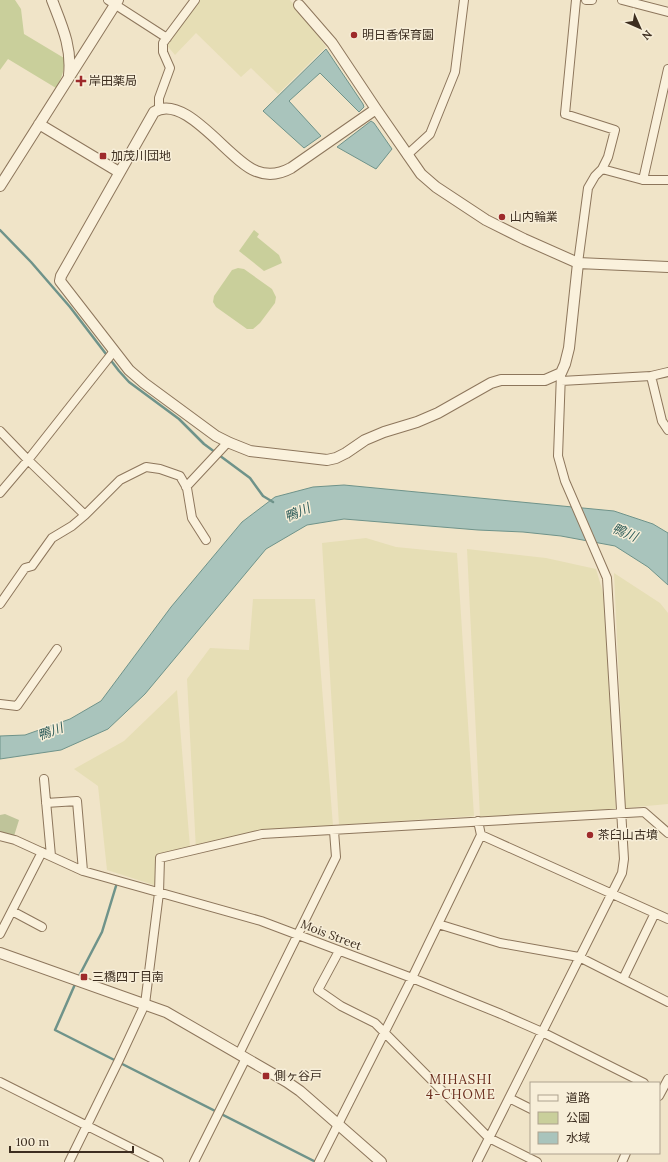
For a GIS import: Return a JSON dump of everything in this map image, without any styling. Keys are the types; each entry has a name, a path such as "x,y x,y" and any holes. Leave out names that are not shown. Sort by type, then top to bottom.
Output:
{"street":[{"path":"52,0 64,29 69,49 69,78"},
{"path":"159,109 159,98 170,68 163,52 163,43 195,0"},
{"path":"407,155 430,134 455,72 464,0"},
{"path":"477,1162 612,894 622,873 624,859 607,578 568,488 560,467 558,456 561,377 569,348 588,188 595,176 602,170 608,157 615,130 565,114 576,0"},
{"path":"586,0 592,0"},
{"path":"622,0 668,12"},
{"path":"0,186 69,78 114,2 167,38"},
{"path":"297,2 332,43 421,174 436,187 486,220 524,240 578,263 668,267"},
{"path":"643,180 668,69"},
{"path":"376,109 292,168 277,174 255,171 245,166 185,114 170,109 159,109 150,117 118,172 61,276 60,281 129,370 144,383 216,436 250,451 327,460 336,458 371,437 417,422 438,413 491,383 501,380 545,380 561,377 651,376 668,372"},
{"path":"40,124 118,172"},
{"path":"602,170 643,180 668,180"},
{"path":"0,493 114,351"},
{"path":"651,376 662,421 668,430"},
{"path":"0,431 85,515"},
{"path":"186,487 228,442"},
{"path":"0,604 25,568 32,566 52,538 72,526 85,515 120,480 146,467 160,469 180,476 186,487 192,518 206,540"},
{"path":"0,704 17,706 57,649"},
{"path":"44,779 51,856"},
{"path":"46,803 77,801 83,871"},
{"path":"69,1162 145,1004 159,893 160,858 262,834 644,812 668,833"},
{"path":"319,1162 412,978 481,835 478,822"},
{"path":"194,1162 298,935 336,857 334,830"},
{"path":"481,835 668,919"},
{"name":"Mois Street","path":"0,836 16,840 83,871 261,921 412,978 542,1032 642,1082"},
{"path":"0,934 42,852"},
{"path":"12,911 42,927"},
{"path":"623,979 655,913"},
{"path":"438,924 500,943 579,957 668,1002"},
{"path":"339,951 318,990 341,1006 375,1023 489,1138 537,1162"},
{"path":"0,953 166,1012 243,1056 300,1091 381,1162"},
{"path":"662,1093 668,1079"},
{"path":"0,1082 159,1162"},
{"path":"509,1098 530,1108"}],"shaded area":[{"path":"197,0 290,0 326,47 278,94 251,68 241,77 196,33 175,55 165,43"},
{"path":"366,538 396,547 457,553 474,816 339,825 322,543"},
{"path":"467,549 546,558 596,569 604,596 616,810 480,817"},
{"path":"614,573 660,603 668,613 668,804 625,808"},
{"path":"253,599 315,599 333,826 262,832 196,850 187,679 210,648 249,650"},
{"path":"177,690 190,847 156,858 157,886 107,870 98,786 74,769 124,741"}],"green space":[{"path":"0,0 15,0 21,9 24,34 64,58 63,73 56,88 8,59 0,70"},
{"path":"254,230 259,234 257,237 279,255 282,263 264,271 239,251"},
{"path":"238,268 244,269 272,289 276,297 275,303 260,323 253,329 247,329 216,307 213,302 214,296 232,270"},
{"path":"5,814 19,820 14,836 0,833 0,815"}],"water":[{"path":"326,49 364,107 359,112 320,73 289,101 321,136 304,148 263,111"},
{"path":"371,121 392,149 376,169 337,147"},
{"name":"鴨川","path":"344,485 614,511 653,524 668,533 668,585 648,567 615,546 561,536 344,519 307,525 266,549 145,694 108,729 61,750 0,759 0,736 25,735 70,719 101,701 171,607 242,522 275,497 313,487"}],"waterway":[{"path":"0,230 31,262 70,307 129,382 179,419 204,444 250,478 263,496 273,502"},
{"path":"78,978 102,932 116,886"},
{"path":"76,982 55,1030 314,1161"}],"place":[{"name":"明日香保育園","path":"354,35"},
{"name":"岸田薬局","path":"81,81"},
{"name":"加茂川団地","path":"103,156"},
{"name":"山内輪業","path":"502,217"},
{"name":"茶臼山古墳","path":"590,835"},
{"name":"三橋四丁目南","path":"84,977"},
{"name":"側ヶ谷戸","path":"266,1076"}],"district":[{"name":"MIHASHI 4-CHOME","path":"461,1086"}]}
